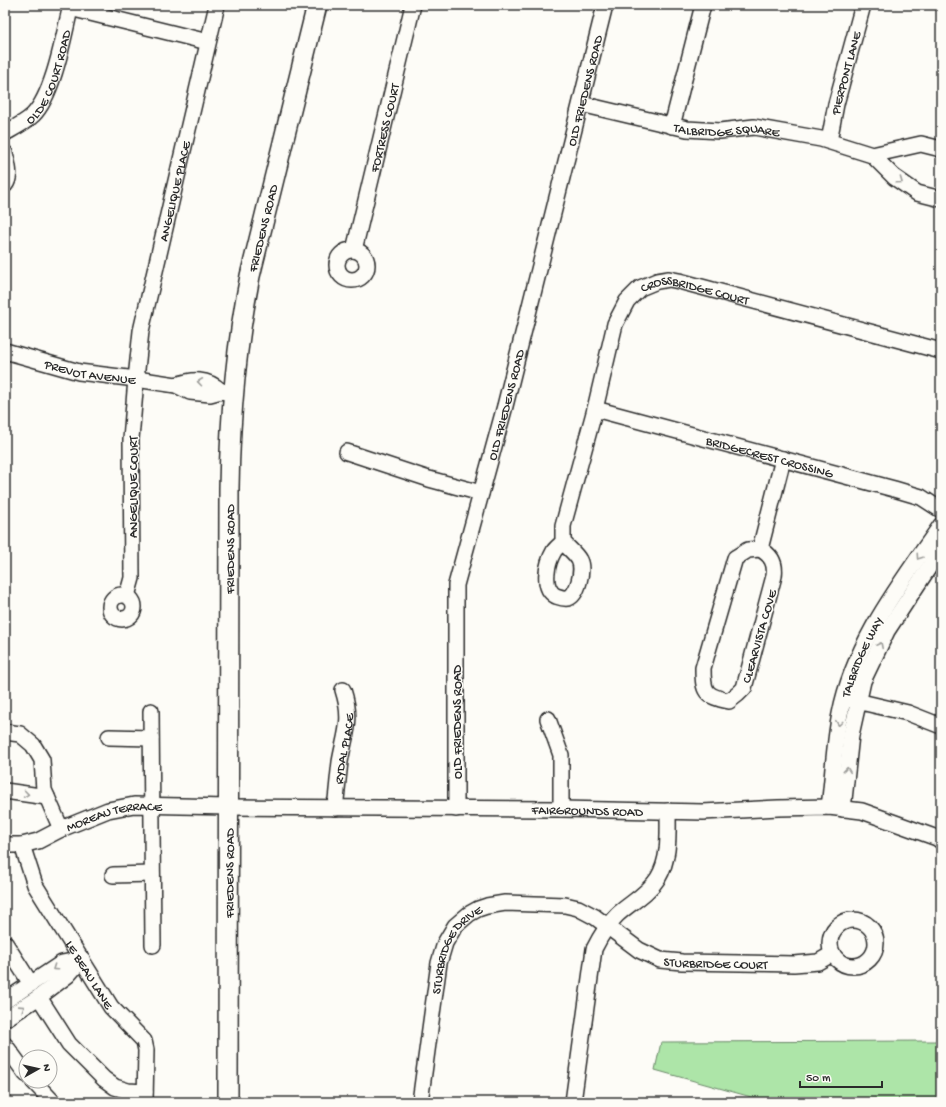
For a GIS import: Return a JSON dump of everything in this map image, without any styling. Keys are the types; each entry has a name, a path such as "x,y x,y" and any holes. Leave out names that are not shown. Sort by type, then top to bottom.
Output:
{"main road":[{"name":"FRIEDENS ROAD","path":"228,1102 229,443 227,392 250,276 316,5"}],"street":[{"name":"ANGELIQUE PLACE","path":"136,379 141,332 217,5"},
{"name":"FORTRESS COURT","path":"354,250 413,5"},
{"name":"OLD FRIEDENS ROAD","path":"456,809 456,585 505,406 605,5"},
{"path":"672,126 703,5"},
{"name":"PIERPONT LANE","path":"829,141 836,104 863,5"},
{"path":"70,6 208,42"},
{"name":"OLDE COURT ROAD","path":"5,133 33,115 41,104 51,83 70,6"},
{"name":"TALBRIDGE SQUARE","path":"581,104 687,129 720,131 754,127 829,141 872,155 894,176 917,193 941,199"},
{"path":"872,155 921,144 941,149"},
{"path":"5,153 9,176 8,182 5,185"},
{"name":"CROSSBRIDGE COURT","path":"563,542 563,526 595,409 615,324 627,301 640,288 668,278 941,351"},
{"name":"PREVOT AVENUE","path":"7,354 26,356 79,372 136,379 176,386 190,380 212,384 227,392"},
{"name":"ANGELIQUE COURT","path":"127,596 132,578 131,439 136,379"},
{"name":"BRIDGECREST CROSSING","path":"595,409 894,489 921,497 941,510"},
{"path":"348,452 429,479 481,493"},
{"path":"760,549 783,459"},
{"name":"TALBRIDGE WAY","path":"836,808 851,735 851,700 854,668 867,637 941,525"},
{"name":"CLEARVISTA COVE","path":"760,549 768,553 775,568 744,688 729,701 715,698 703,685 703,668 735,558 748,550 760,549"},
{"name":"TALBRIDGE WAY","path":"851,700 863,681 887,631 941,549"},
{"name":"RYDAL PLACE","path":"336,808 340,762 348,723 348,710 343,690"},
{"path":"851,700 908,713 941,726"},
{"path":"151,711 153,945"},
{"path":"548,719 561,755 561,809"},
{"path":"5,732 20,734 33,745 42,760 44,790 61,829"},
{"path":"109,737 151,738"},
{"path":"5,791 47,797"},
{"name":"MOREAU TERRACE","path":"5,845 22,845 38,841 61,829 108,810 134,806 228,808"},
{"name":"FAIRGROUNDS ROAD","path":"228,808 561,809 703,812 778,808 836,808 862,811 937,838 941,841"},
{"path":"573,1102 594,949 607,927 616,916 650,888 658,878 664,865 667,853 668,811"},
{"name":"LE BEAU LANE","path":"22,845 35,884 111,1007 144,1041 146,1050 145,1097"},
{"path":"113,875 152,874"},
{"name":"STURBRIDGE DRIVE","path":"420,1102 439,963 445,943 455,926 469,914 478,909 505,903 564,905 578,908 595,917 607,927"},
{"name":"STURBRIDGE COURT","path":"607,927 639,950 660,960 671,962 808,964 818,962 832,954"},
{"path":"5,943 31,984"},
{"path":"5,1001 62,963 82,960"},
{"path":"5,1019 39,997 68,975 82,960"},
{"path":"39,997 69,1044 104,1079 115,1087 145,1097"},
{"path":"5,1045 18,1063"},
{"path":"40,1089 52,1102"}],"green space":[{"path":"941,992 941,1102 769,1102 655,1070 661,1042 936,1041"}]}
